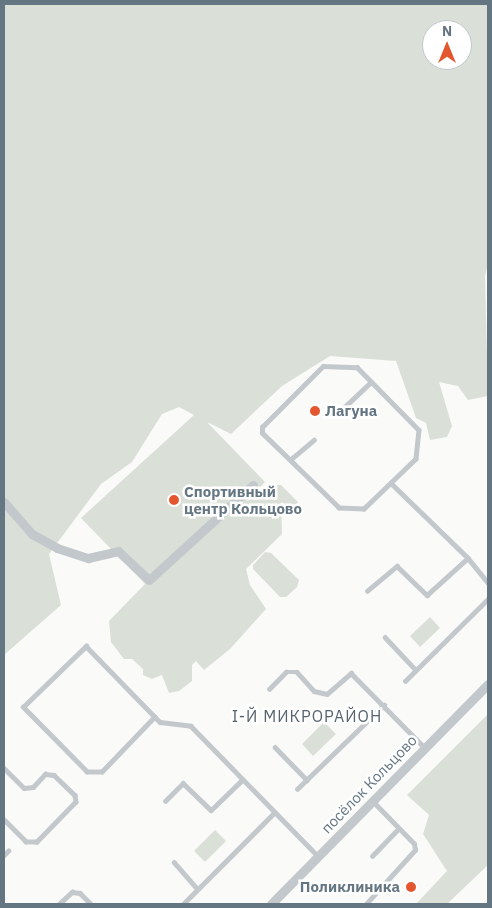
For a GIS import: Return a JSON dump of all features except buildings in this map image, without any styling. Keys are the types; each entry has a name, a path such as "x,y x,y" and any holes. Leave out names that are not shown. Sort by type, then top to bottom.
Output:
{"street":[{"path":"4,502 32,534 57,548 88,558 118,551 149,580 253,485"},
{"name":"посёлок Кольцово","path":"271,904 319,857 371,800 488,684"}],"lane":[{"path":"323,366 357,367 418,430 416,459 364,508 339,508 290,460 262,433 262,427 316,368 323,366"},
{"path":"336,416 371,382"},
{"path":"290,460 314,440"},
{"path":"391,483 468,558 488,583"},
{"path":"367,591 397,566 427,594 468,558"},
{"path":"405,681 488,599"},
{"path":"385,637 416,670"},
{"path":"155,717 102,772 87,772 23,707 86,646 155,717 168,725 191,726 241,780 319,857"},
{"path":"269,689 286,672 296,672 314,691 327,694 351,674 424,747"},
{"path":"297,789 384,705"},
{"path":"275,747 307,780"},
{"path":"4,768 24,788 33,788 45,774 54,775 75,795 76,802 37,842 26,842 4,820"},
{"path":"165,801 183,783 211,810 241,780"},
{"path":"366,904 415,850 414,844 371,800"},
{"path":"182,904 274,813"},
{"path":"372,856 398,829"},
{"path":"174,862 197,888"},
{"path":"59,904 72,892 80,893 91,904"}],"shaded area":[{"path":"4,4 488,4 488,264 485,276 488,396 468,400 458,386 439,382 452,426 447,437 430,440 426,423 416,418 396,361 330,356 282,386 231,434 207,422 265,482 246,502 271,485 281,485 298,502 295,509 281,502 282,534 246,569 250,585 266,609 230,649 204,670 196,661 192,665 192,681 179,691 169,693 162,675 152,679 143,675 143,669 132,659 124,659 111,642 109,621 145,584 81,518 194,415 179,407 162,414 132,462 101,484 49,554 61,605 4,655"},
{"path":"265,552 271,553 299,580 297,587 286,597 280,597 253,569 253,565"},
{"path":"430,617 440,628 420,647 410,636"},
{"path":"488,714 488,865 447,904 416,904 447,871 423,834 429,815 407,795"},
{"path":"324,722 336,734 313,756 302,744"},
{"path":"215,830 226,841 205,862 194,851"}],"place":[{"name":"Лагуна","path":"315,411"},
{"name":"Спортивный центр Кольцово","path":"174,500"},
{"name":"Поликлиника","path":"411,887"}],"district":[{"name":"I-Й МИКРОРАЙОН","path":"307,716"}]}
